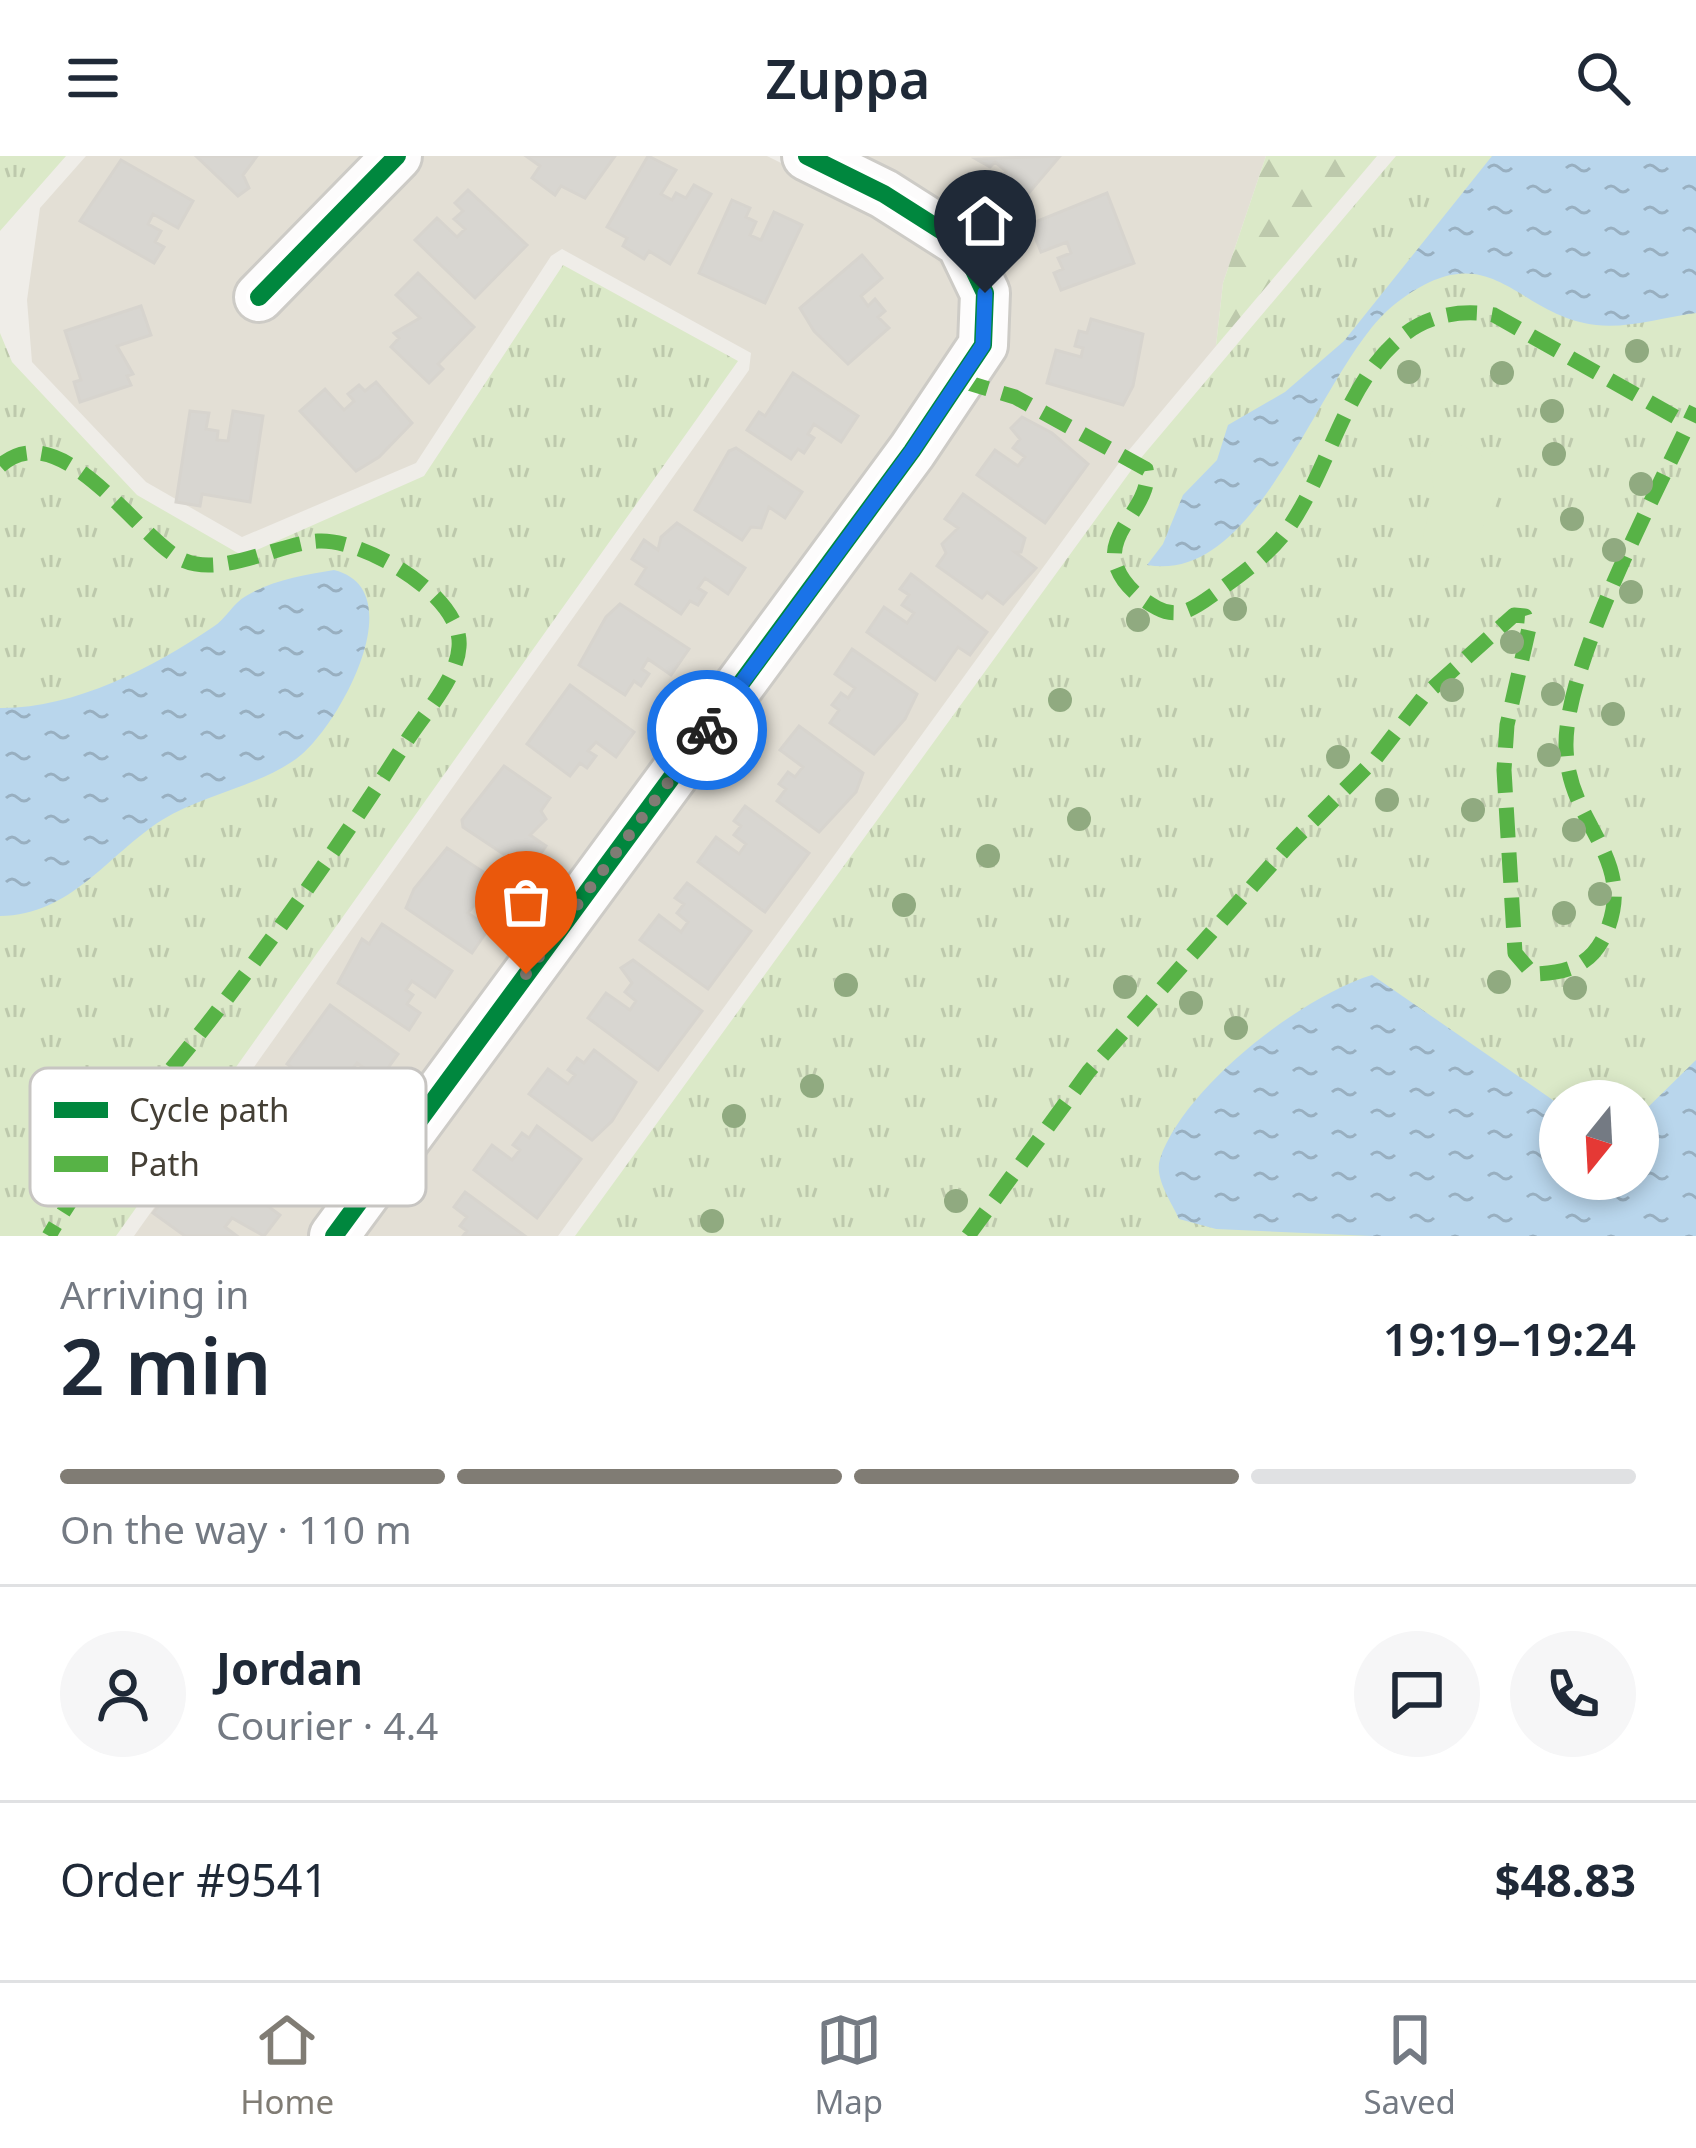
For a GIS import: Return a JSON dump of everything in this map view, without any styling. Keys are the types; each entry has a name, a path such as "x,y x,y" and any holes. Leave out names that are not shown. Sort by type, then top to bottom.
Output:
{"street":[{"path":"259,297 397,156"},
{"path":"426,1111 912,451 983,345 985,293 962,243 884,194 807,156"},
{"path":"334,1236 356,1206"}],"shaded area":[{"path":"86,156 374,156 236,298 257,323 421,156 767,156 876,210 948,257 968,299 967,340 426,1081 426,1068 253,1068 749,370 751,353 562,249 551,256 416,463 242,537 146,482 32,362 27,300 40,208"},
{"path":"850,156 1266,156 1223,283 1216,346 1124,456 558,1236 355,1236 376,1206 426,1206 426,1133 1002,293"},
{"path":"155,1206 335,1206 313,1236 134,1236"}],"green space":[{"path":"0,156 66,156 0,231"},
{"path":"1266,156 1377,156 1216,346 1223,283"},
{"path":"1396,156 1696,156 1696,1236 575,1236 1135,465"},
{"path":"563,265 738,361 235,1068 30,1068 30,1206 137,1206 116,1236 0,1236 0,333 12,362 137,495 243,556 424,476"},
{"path":"1448,441 1489,462 1504,485 1478,536 1454,561 1432,556 1423,535 1434,495 1430,453"}],"water":[{"path":"1492,156 1696,156 1696,313 1596,325 1568,318 1479,275 1456,274 1428,283 1395,304 1368,332 1287,463 1257,506 1224,541 1188,562 1147,565 1163,544 1183,495 1217,460 1228,425 1285,392 1344,341"},
{"path":"334,570 357,583 368,604 368,631 347,692 313,743 280,769 162,820 48,906 0,916 0,708 55,702 111,683 190,642 256,590"},
{"path":"1372,975 1539,1090 1539,1200 1659,1200 1659,1096 1696,1060 1696,1236 1372,1236 1216,1229 1179,1219 1159,1174 1160,1159 1173,1131 1193,1103 1249,1048 1280,1023"}],"building":[{"path":"196,156 257,156 243,175 249,188 238,196"},
{"path":"526,156 615,156 585,198 561,186 555,195 532,178 540,166"},
{"path":"648,156 676,170 661,194 672,200 676,193 686,198 694,185 711,194 670,264 649,251 644,259 623,246 627,238 607,227"},
{"path":"1060,156 1021,202 998,181 1006,171 995,162 990,167 976,159"},
{"path":"121,160 193,201 178,228 153,214 148,224 161,231 155,242 164,247 154,263 80,221"},
{"path":"468,190 527,245 475,298 415,240 437,218 457,237 465,229 454,219 463,211 455,203"},
{"path":"1107,193 1134,263 1061,290 1054,273 1063,269 1058,258 1071,253 1067,242 1041,252 1030,224"},
{"path":"732,200 750,208 746,217 756,222 750,235 761,240 774,212 802,225 765,303 699,273"},
{"path":"862,255 882,278 861,296 868,306 875,299 885,311 878,317 889,328 848,364 814,331 800,308"},
{"path":"418,273 474,327 438,364 443,369 429,383 391,347 399,338 394,333 420,318 396,295"},
{"path":"141,306 151,335 117,346 133,374 127,376 131,385 80,402 74,382 81,380 65,331"},
{"path":"1091,319 1143,334 1133,386 1123,405 1047,383 1056,350 1081,357 1083,348 1075,346 1079,331 1087,333"},
{"path":"793,373 858,416 841,442 814,424 808,434 814,438 804,453 798,449 791,459 747,430 759,412 765,416"},
{"path":"376,382 412,423 379,457 356,471 300,411 325,389 344,410 354,401 348,394 359,385 365,391"},
{"path":"190,411 209,413 206,429 218,431 217,440 228,441 233,411 263,416 250,502 202,494 200,506 176,502"},
{"path":"1022,417 1052,433 1088,464 1045,523 977,475 995,450 1018,466 1025,457 1013,448 1020,439 1011,428"},
{"path":"736,448 802,492 785,518 769,507 761,528 751,527 742,540 695,510 729,451"},
{"path":"963,494 1025,538 1021,552 1015,552 1036,568 1003,604 987,592 982,598 937,566 946,553 942,544 958,528 945,519"},
{"path":"677,523 745,568 728,594 705,578 698,588 706,593 698,605 690,601 681,614 636,584 646,568 632,559 644,540 658,550 661,537"},
{"path":"911,574 987,632 970,655 958,647 935,680 867,632 884,607 907,623 914,613 902,605 909,595 900,589"},
{"path":"620,604 689,649 671,675 648,659 642,669 649,674 641,686 634,681 625,695 579,665 606,617"},
{"path":"852,649 917,694 905,719 874,754 830,723 839,710 832,705 841,693 848,698 855,688 835,674"},
{"path":"570,685 634,732 616,757 596,742 588,751 596,756 587,768 580,763 570,776 527,744"},
{"path":"799,726 863,773 856,792 819,832 777,801 786,789 779,784 788,772 795,777 803,767 780,750"},
{"path":"504,766 550,798 541,811 546,819 530,835 546,846 529,871 463,827 462,820"},
{"path":"745,806 809,853 765,912 698,862 716,837 739,854 746,844 734,835 741,826 734,821"},
{"path":"447,848 492,878 483,891 490,897 483,909 475,904 468,913 489,928 472,953 406,908 414,889"},
{"path":"687,883 751,931 708,989 640,940 659,915 681,932 688,922 677,913 684,904 675,898"},
{"path":"382,924 452,971 435,997 412,981 406,990 413,995 407,1004 420,1013 409,1030 338,983 362,939 369,944"},
{"path":"633,960 702,1011 658,1070 588,1018 606,993 630,1010 636,1001 625,992 632,983 621,968"},
{"path":"330,1005 398,1054 388,1068 364,1068 357,1063 353,1068 292,1068 287,1064"},
{"path":"594,1050 636,1082 612,1121 592,1140 529,1094 548,1069 568,1084 575,1075 568,1070 577,1058 584,1063"},
{"path":"537,1126 581,1159 537,1218 474,1170 492,1145 512,1160 520,1150 513,1145 522,1133 529,1138"},
{"path":"465,1192 525,1236 463,1236 467,1231 460,1226 467,1217 454,1207"},
{"path":"158,1206 268,1206 280,1215 264,1236 232,1218 225,1227 237,1236 185,1236 153,1213"}],"marked path":[{"path":"959,380 1015,397 1146,469 1143,493 1118,537 1115,561 1137,595 1173,613 1207,599 1282,537 1365,379 1400,338 1432,319 1469,313 1494,315 1688,424"},
{"path":"968,1236 1089,1071 1287,847 1376,758 1424,696 1514,615 1525,616 1529,628 1507,725 1504,770 1515,953 1533,974 1570,968 1597,949 1609,925 1613,878 1569,774 1569,712 1616,576 1696,408"},
{"path":"0,466 22,454 46,454 70,465 159,543 193,563 228,563 318,541 360,549 428,590 456,628 457,659 438,696 315,878 172,1068"},
{"path":"49,1236 67,1206"}],"cycle path":[{"path":"259,297 397,156"},
{"path":"426,1111 912,451 983,345 985,293 961,243 884,194 807,156"},
{"path":"334,1236 356,1206"}],"way so far":[{"path":"526,974 707,730"}],"route":[{"path":"707,730 912,451 983,345 985,293"}]}
